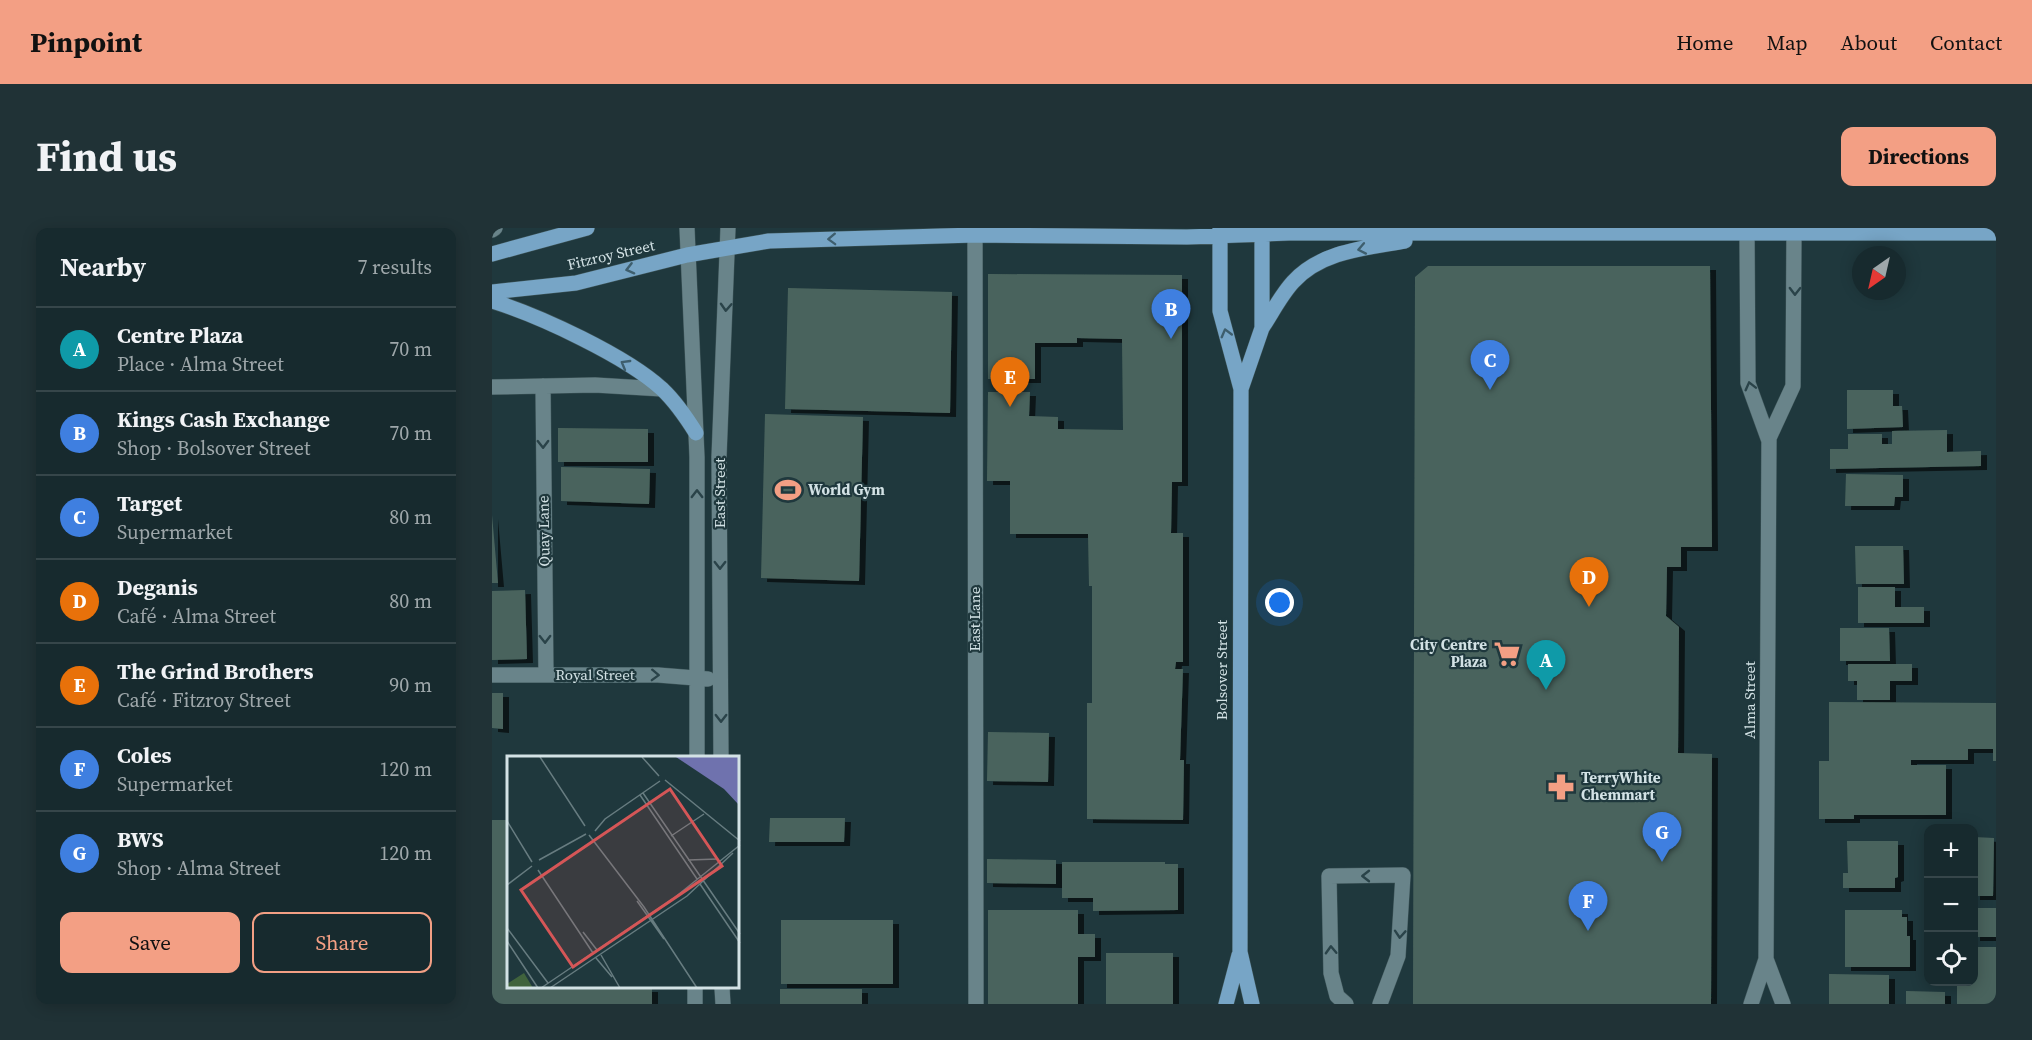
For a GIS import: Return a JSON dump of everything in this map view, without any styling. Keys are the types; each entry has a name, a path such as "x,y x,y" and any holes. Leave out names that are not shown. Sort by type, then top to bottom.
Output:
{"main road":[{"name":"Fitzroy Street","path":"492,254 587,228"},
{"name":"Fitzroy Street","path":"492,292 576,283 687,255 769,241 975,235 1262,231 1440,234 1747,230 1996,233"},
{"name":"Bolsover Street","path":"1241,389 1262,328 1262,231"},
{"name":"Bolsover Street","path":"1220,232 1220,311 1241,389 1240,952 1252,1004"},
{"path":"1262,328 1292,283 1307,268 1336,254 1440,234"},
{"path":"492,301 562,329 639,373 662,389 680,408 696,433"},
{"name":"Bolsover Street","path":"1226,1004 1240,952"}],"street":[{"name":"East Street","path":"687,228 696,433 697,756"},
{"name":"East Street","path":"721,756 719,457 729,249 728,228"},
{"name":"Alma Street","path":"1747,230 1748,383 1769,440 1767,959 1751,1004"},
{"name":"Alma Street","path":"1769,440 1793,386 1794,230"},
{"name":"East Lane","path":"975,235 976,1004"},
{"path":"492,387 595,385 662,389"},
{"name":"Quay Lane","path":"543,386 546,675"},
{"name":"Royal Street","path":"492,675 658,675 721,679"},
{"path":"1346,1004 1337,996 1331,973 1329,876 1403,875 1398,956 1380,1004"},
{"name":"Alma Street","path":"1767,959 1783,1004"},
{"path":"722,989 723,1004"}],"building":[{"path":"1428,266 1710,266 1712,547 1681,547 1681,567 1667,567 1666,616 1679,627 1678,753 1712,754 1711,1004 1413,1004 1415,277"},
{"path":"988,274 1182,275 1182,482 1172,482 1171,533 1183,533 1183,662 1176,662 1175,669 1183,669 1180,760 1184,760 1183,820 1087,819 1087,703 1092,703 1092,586 1089,586 1088,534 1010,534 1010,481 987,481 988,392 1030,392 1029,416 1058,417 1058,429 1123,430 1122,339 1077,338 1077,343 1035,343 1035,379 988,379"},
{"path":"788,288 952,292 950,413 785,409"},
{"path":"1847,390 1893,390 1893,406 1902,406 1903,427 1847,429"},
{"path":"765,414 863,417 859,581 761,578"},
{"path":"558,428 648,429 648,462 558,462"},
{"path":"1947,430 1947,452 1981,451 1981,466 1830,469 1830,449 1848,449 1848,434 1882,434 1882,444 1892,444 1892,431"},
{"path":"561,467 650,469 649,504 561,501"},
{"path":"1846,474 1903,475 1903,497 1895,497 1894,506 1845,506"},
{"path":"492,515 498,583 492,583"},
{"path":"1855,546 1903,546 1904,584 1856,584"},
{"path":"1858,587 1895,587 1895,607 1924,607 1924,623 1858,623"},
{"path":"525,590 527,659 492,660 492,591"},
{"path":"1840,628 1889,628 1890,661 1840,661"},
{"path":"1848,664 1912,664 1912,681 1890,681 1890,700 1857,700 1857,681 1848,681"},
{"path":"492,693 503,693 503,729 492,728"},
{"path":"1829,702 1996,703 1996,761 1993,761 1993,749 1968,749 1968,760 1911,760 1911,765 1946,765 1946,815 1854,815 1854,819 1819,819 1819,761 1829,761"},
{"path":"988,732 1049,733 1048,782 987,781"},
{"path":"770,818 845,818 844,842 769,842"},
{"path":"492,820 507,820 507,989 652,989 652,1004 492,1004"},
{"path":"1978,837 1994,838 1993,896 1978,896"},
{"path":"1847,841 1898,841 1898,877 1895,878 1895,888 1843,888 1843,873 1848,873"},
{"path":"987,859 1056,860 1056,884 987,883"},
{"path":"1062,862 1178,864 1178,910 1093,911 1093,898 1062,898"},
{"path":"1978,908 1996,908 1996,937 1978,937"},
{"path":"988,910 1078,910 1078,934 1095,934 1095,957 1078,957 1078,1004 988,1004"},
{"path":"1845,910 1902,910 1902,917 1907,917 1907,936 1910,936 1910,967 1845,967"},
{"path":"781,920 893,920 893,984 781,984"},
{"path":"1978,947 1996,947 1996,1004 1957,1004 1957,986 1978,986"},
{"path":"1106,953 1173,953 1173,1004 1106,1004"},
{"path":"1829,974 1889,975 1889,1004 1829,1004"},
{"path":"780,989 862,989 862,1004 780,1004"},
{"path":"1906,991 1945,992 1945,1004 1906,1004"}],"place":[{"name":"Kings Cash Exchange","path":"1171,339"},
{"name":"Target","path":"1490,390"},
{"name":"The Grind Brothers","path":"1010,407"},
{"name":"World Gym","path":"788,490"},
{"name":"Deganis","path":"1589,607"},
{"name":"City Centre Plaza","path":"1507,654"},
{"name":"Centre Plaza","path":"1546,690"},
{"name":"TerryWhite Chemmart","path":"1561,787"},
{"name":"BWS","path":"1662,862"},
{"name":"Coles","path":"1588,931"}]}
